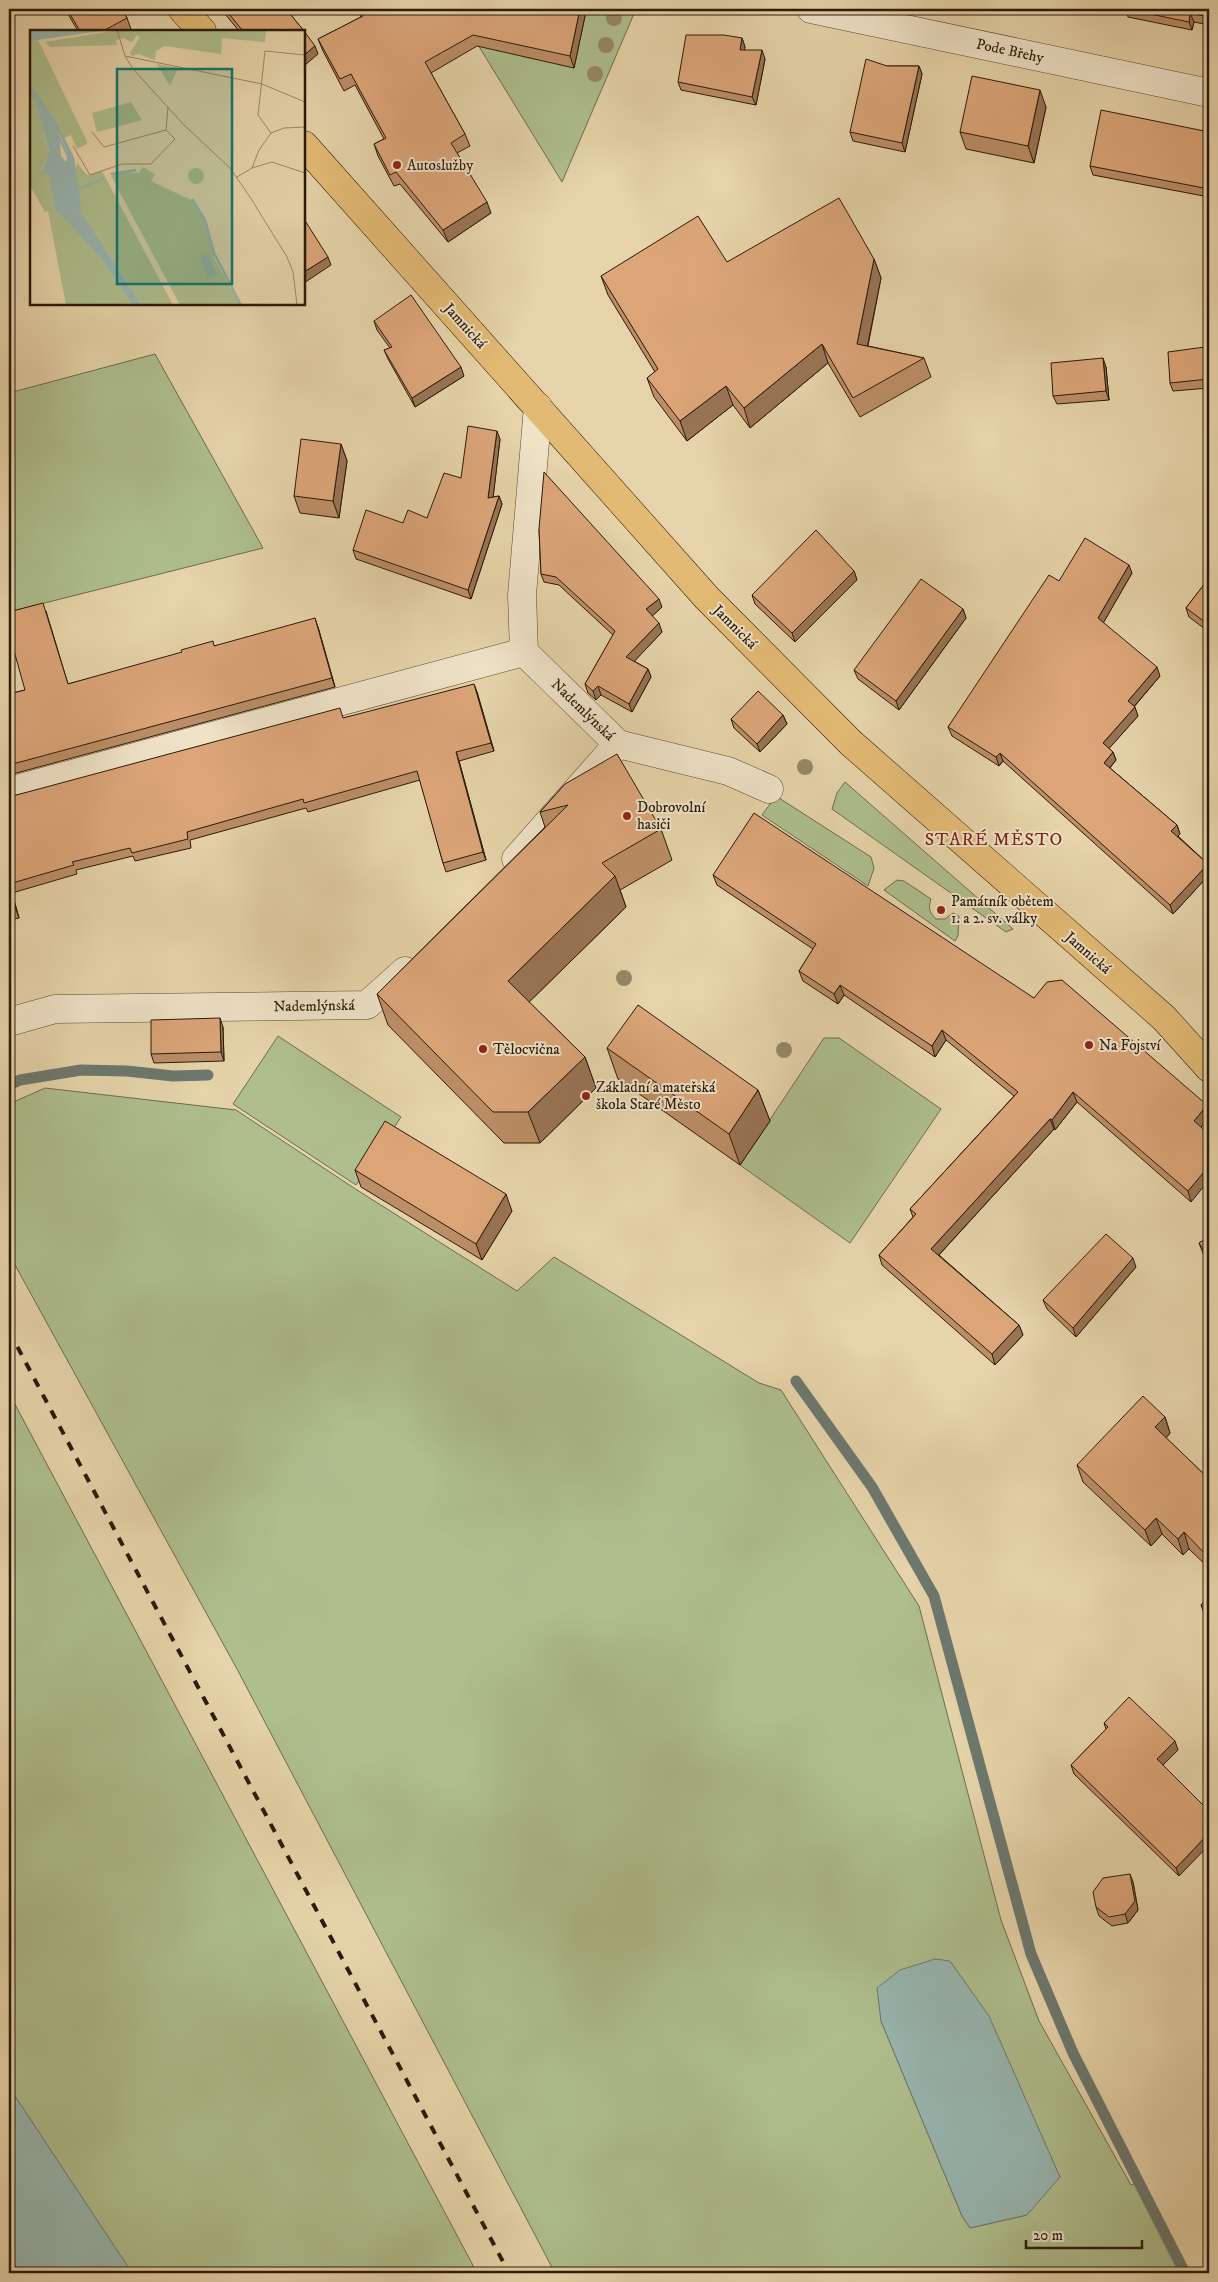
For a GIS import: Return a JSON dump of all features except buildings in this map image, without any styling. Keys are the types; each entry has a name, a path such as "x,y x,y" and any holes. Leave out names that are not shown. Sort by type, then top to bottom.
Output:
{"main road":[{"path":"182,9 201,30"},
{"name":"Jamnická","path":"305,146 707,598 851,743 1164,1018 1209,1068"}],"street":[{"name":"Pode Břehy","path":"811,9 1209,93"},
{"path":"9,791 524,652 522,594 538,407"},
{"name":"Nademlýnská","path":"499,879 618,744 524,652"},
{"path":"618,744 728,770 769,789"},
{"name":"Nademlýnská","path":"9,1022 55,1009 368,1006 424,953"}],"green space":[{"path":"456,9 636,9 562,182"},
{"path":"155,354 263,548 9,612 9,393"},
{"path":"845,782 1013,929 1006,932 832,809 837,793"},
{"path":"779,798 871,857 874,868 868,886 762,815 773,800"},
{"path":"897,880 904,881 931,899 930,910 936,919 945,919 953,913 959,916 958,936 955,941 884,890"},
{"path":"278,1036 401,1117 356,1185 233,1104"},
{"path":"824,1038 839,1038 941,1109 850,1243 740,1165"},
{"path":"45,1088 236,1110 357,1190 517,1291 554,1257 759,1383 781,1390 919,1606 1001,1920 1039,2021 1131,2185 1138,2182 1185,2273 555,2273 237,1669 9,1254 9,1104","holes":["881,2021 1027,2215 970,2228 962,2216"]},
{"path":"9,1393 477,2273 131,2273 9,2088"}],"water":[{"path":"935,1959 950,1961 989,2016 1060,2177 1027,2215 970,2228 962,2216 881,2021 877,1988 900,1970"},
{"path":"9,2087 132,2273 20,2273 9,2257"}],"waterway":[{"path":"9,1085 20,1080 81,1070 127,1071 173,1076 208,1075"},
{"path":"796,1381 872,1487 934,1596 1031,1954 1073,2053 1185,2273"}],"railway":[{"path":"9,1331 509,2273"}],"place":[{"name":"Autoslužby","path":"397,165"},
{"name":"Dobrovolní hasiči","path":"627,816"},
{"name":"Památník obětem 1. a 2. sv. války","path":"941,910"},
{"name":"Na Fojství","path":"1089,1045"},
{"name":"Tělocvična","path":"483,1049"},
{"name":"Základní a mateřská škola Staré Město","path":"586,1096"}],"district":[{"name":"STARÉ MĚSTO","path":"994,840"}]}
